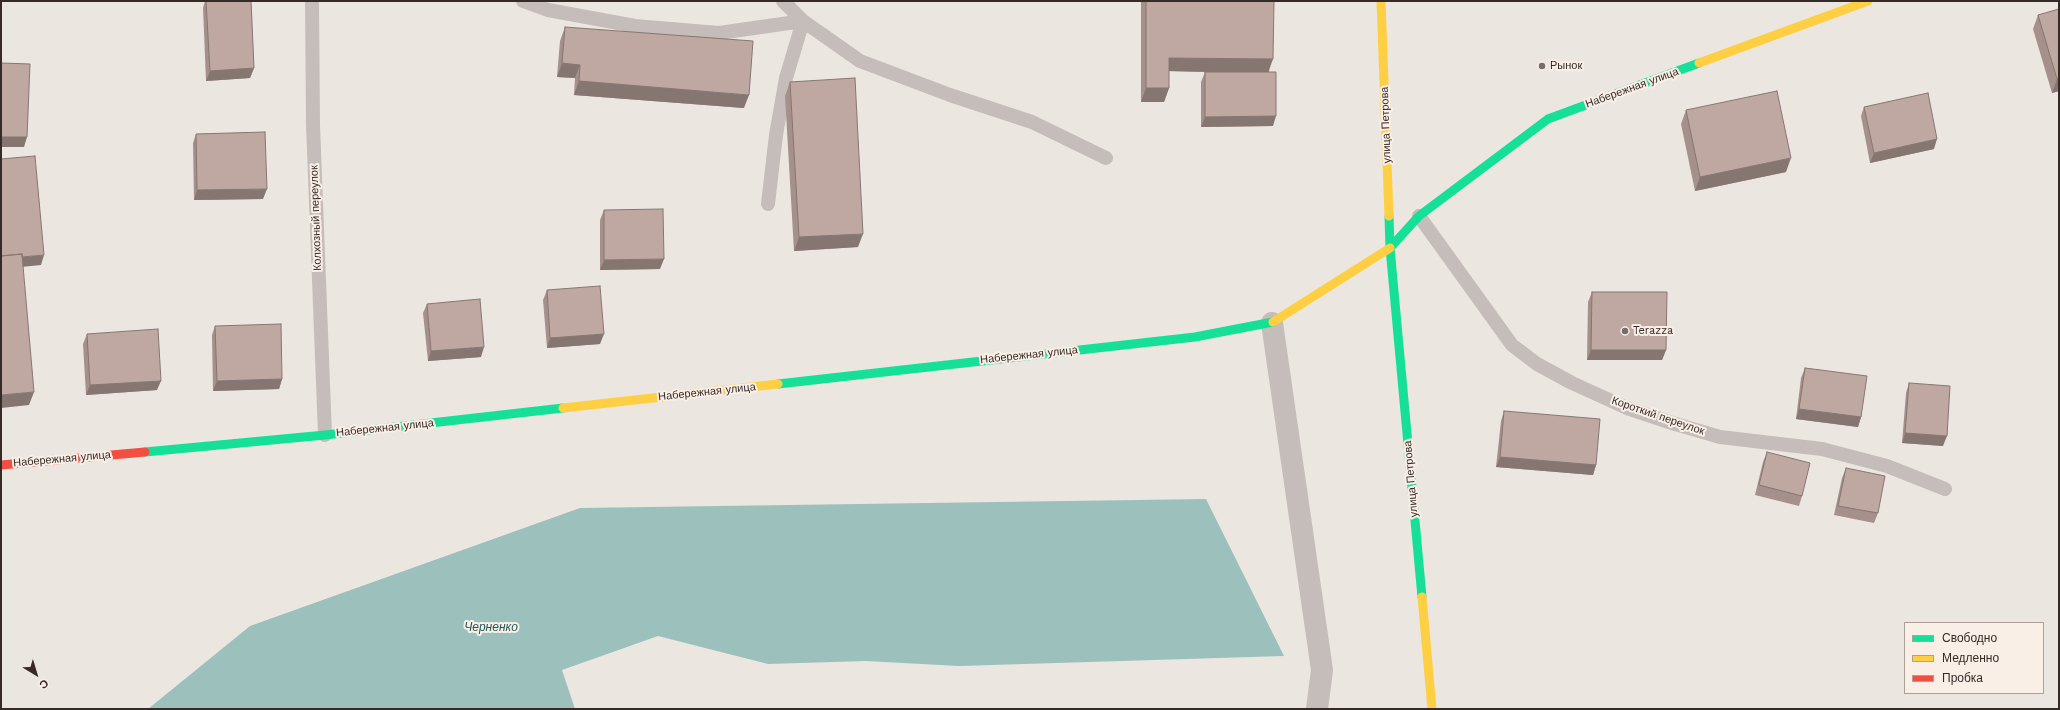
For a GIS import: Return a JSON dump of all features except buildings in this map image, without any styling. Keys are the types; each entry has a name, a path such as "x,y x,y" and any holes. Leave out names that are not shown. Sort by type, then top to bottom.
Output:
{"main road":[{"name":"улица Петрова","path":"1381,1 1390,248 1432,709"},
{"name":"Набережная улица","path":"1419,216 1548,119 1868,1"},
{"path":"1390,248 1419,216"},
{"name":"Набережная улица","path":"1,465 325,435 1195,337 1272,323 1390,248"}],"street":[{"path":"1272,323 1322,670 1318,709"}],"lane":[{"name":"Колхозный переулок","path":"312,1 313,125 325,435"},
{"path":"523,1 548,10 635,26 719,33 803,20"},
{"path":"783,1 803,20 860,61 950,95 1032,122 1106,158"},
{"path":"768,204 776,135 786,78 803,20"},
{"name":"Короткий переулок","path":"1419,216 1512,345 1537,364 1572,383 1627,408 1720,437 1822,449 1887,466 1945,489"}],"water":[{"name":"Черненко","path":"1206,499 1284,656 959,666 866,661 768,664 658,636 562,670 575,709 148,709 250,626 580,508"}],"traffic: fast":[{"path":"1390,248 1419,216 1548,119 1699,63"},
{"path":"1389,216 1390,248 1422,597"},
{"path":"778,384 1195,337 1273,322"},
{"path":"145,452 325,435 563,408"}],"traffic: slow":[{"path":"1381,1 1389,216"},
{"path":"1699,63 1868,1"},
{"path":"1273,322 1390,248"},
{"path":"563,408 778,384"},
{"path":"1422,597 1432,709"}],"traffic: jam":[{"path":"1,465 145,452"}],"place":[{"name":"Рынок","path":"1542,66"},
{"name":"Terazza","path":"1625,331"}]}
